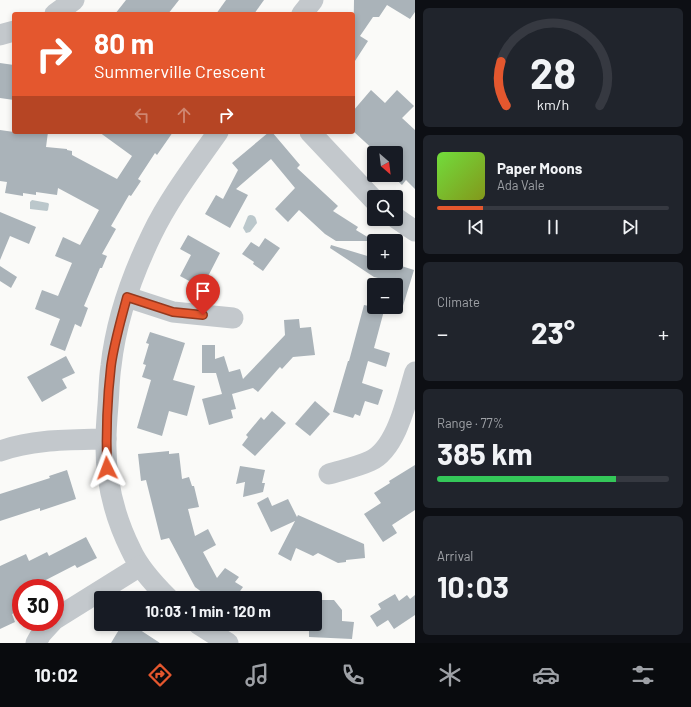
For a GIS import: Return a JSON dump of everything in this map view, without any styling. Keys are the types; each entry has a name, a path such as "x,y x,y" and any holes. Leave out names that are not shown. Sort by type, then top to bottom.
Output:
{"street":[{"path":"58,12 74,0"},
{"path":"303,12 312,0"},
{"path":"0,35 12,32"},
{"path":"162,591 140,566 126,538 113,502 107,468 106,439 111,366 127,297 134,275 153,233 175,194 217,134"},
{"path":"312,134 367,193"},
{"path":"403,223 415,231"},
{"path":"127,297 173,312 233,318"},
{"path":"329,474 372,461 391,442 399,425 415,372"},
{"path":"0,451 11,447 47,441 106,439"},
{"path":"64,613 140,566"},
{"path":"36,643 44,631"},
{"path":"209,631 228,643"}],"shaded area":[{"path":"32,200 48,203 48,210 30,209 30,202"},
{"path":"250,215 255,217 257,223 250,232 246,233 243,228 248,216"}],"building":[{"path":"126,0 179,0 170,12 117,12"},
{"path":"226,0 264,0 255,12 217,12"},
{"path":"354,0 415,0 415,12 410,19 387,5 379,17 373,17 360,36 368,41 355,61"},
{"path":"0,63 12,65 12,100 0,98"},
{"path":"371,90 385,103 397,90 414,106 402,118 415,130 415,189 406,180 402,185 399,182 403,182 403,146 369,146 355,133 355,109"},
{"path":"0,130 12,132 12,134 48,134 46,147 67,149 72,151 72,155 117,179 132,156 102,134 172,134 157,155 155,153 138,179 141,181 131,196 129,195 111,226 116,229 102,254 107,256 102,268 100,268 84,306 88,308 81,327 75,324 65,351 50,345 60,319 35,309 42,290 58,296 72,263 55,256 63,237 80,245 99,210 58,188 57,195 36,192 36,195 23,193 23,196 5,193 7,182 0,181"},
{"path":"267,134 274,134 300,165 297,168 338,206 333,211 358,227 356,230 367,237 367,241 336,241 325,234 299,210 288,222 275,209 295,188 271,159 236,189 248,195 230,228 205,214 216,195 223,199 238,170 232,163"},
{"path":"0,212 36,227 29,244 10,236 0,260"},
{"path":"188,235 220,253 202,288 180,276 191,255 180,249"},
{"path":"265,238 280,248 263,271 253,264 254,262 242,254 251,242 259,247"},
{"path":"331,245 367,256 367,270 403,270 403,266 414,270 403,306 403,278 374,277 330,248"},
{"path":"0,266 17,277 11,288 0,281"},
{"path":"364,305 367,306 367,314 383,314 374,348 390,353 386,367 368,361 362,383 383,390 378,405 365,401 360,416 355,414 353,418 333,412"},
{"path":"299,319 300,328 311,327 315,355 293,357 282,369 280,367 279,368 258,392 253,388 232,394 236,409 231,410 233,418 209,425 202,399 222,394 216,373 202,373 202,345 215,345 215,359 224,356 229,372 240,369 243,379 285,335 284,320"},
{"path":"150,332 185,343 173,380 195,386 187,416 169,411 162,436 137,428 151,380 142,377 146,365 143,364 149,344 146,343"},
{"path":"66,356 75,373 62,379 67,388 42,402 27,377"},
{"path":"315,401 330,414 310,436 295,424"},
{"path":"272,411 286,423 255,456 242,445 248,437 246,435 261,417 264,420"},
{"path":"169,451 169,454 179,453 182,479 189,477 192,486 194,486 199,507 188,509 195,536 208,529 216,545 203,552 217,578 225,568 239,577 235,582 243,587 240,591 200,591 195,587 169,538 161,540 146,480 141,481 138,454"},
{"path":"415,465 415,510 392,525 397,533 383,542 364,514 381,503 374,493 390,483 389,481"},
{"path":"240,466 265,470 262,483 265,483 263,492 243,497 245,482 236,484"},
{"path":"67,470 76,499 40,511 40,508 0,521 0,494 50,478 49,476"},
{"path":"268,497 272,506 288,499 297,517 298,515 364,544 365,558 346,560 346,562 338,563 318,553 313,556 296,548 291,561 278,554 295,521 271,532 257,503"},
{"path":"86,537 97,558 77,568 75,565 48,579 12,579 12,623 0,629 0,566 26,554 29,561 47,552 49,556"},
{"path":"395,594 399,601 407,595 410,599 415,595 415,615 394,629 388,620 377,627 370,616 381,609 378,604"},
{"path":"322,600 334,600 342,610 342,621 354,622 352,639 309,637 309,631 322,631"},
{"path":"118,631 142,631 160,643 111,643"}],"route":[{"path":"107,468 106,439 111,366 127,297 173,312 203,315"}]}
